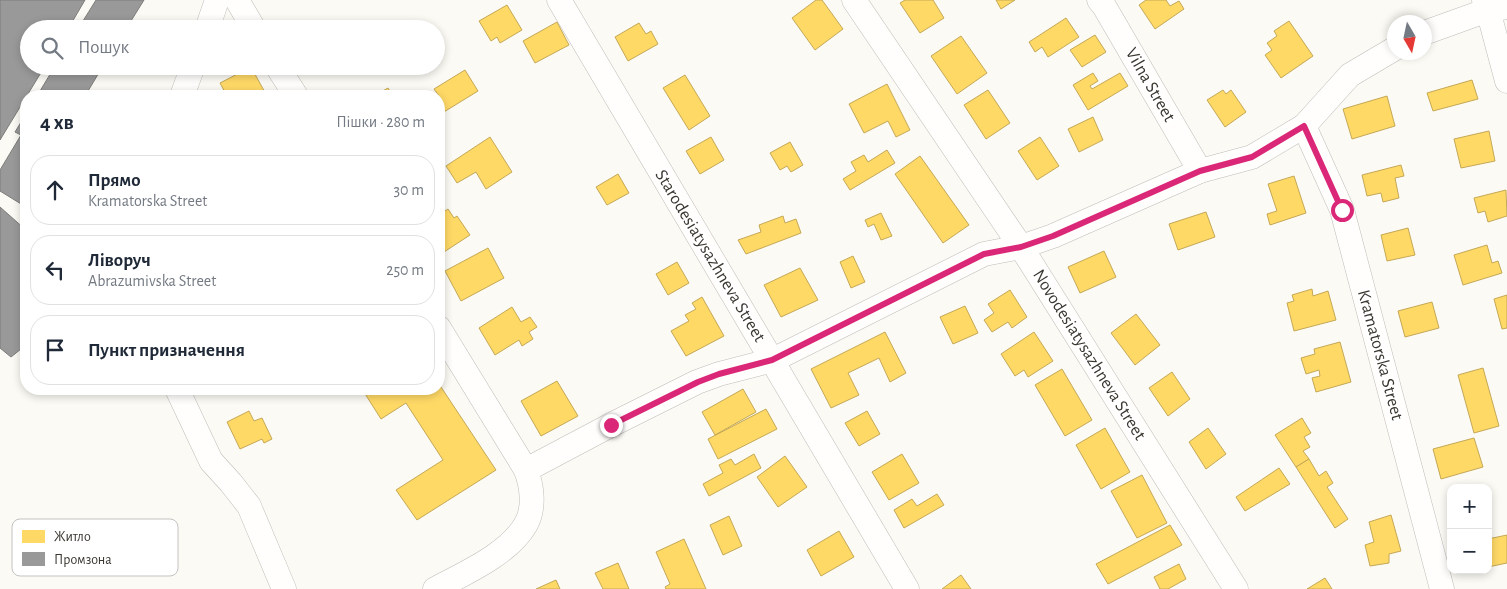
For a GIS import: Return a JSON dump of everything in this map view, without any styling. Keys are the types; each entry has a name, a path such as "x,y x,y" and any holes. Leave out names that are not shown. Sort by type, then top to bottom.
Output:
{"street":[{"path":"210,20 217,0"},
{"path":"237,0 249,20"},
{"name":"Starodesiatysazhneva Street","path":"559,0 908,589"},
{"name":"Novodesiatysazhneva Street","path":"854,0 1021,247 1236,589"},
{"name":"Vilna Street","path":"1099,0 1200,171"},
{"path":"1432,30 1493,5 1507,80"},
{"path":"526,470 698,382 719,374 772,360 984,254 1021,247 1053,236 1200,171 1252,157 1304,126 1350,75 1387,53"},
{"path":"184,90 190,75"},
{"path":"283,75 292,90"},
{"name":"Kramatorska Street","path":"1304,126 1342,210 1442,589"},
{"path":"435,589 505,549 527,523 532,498 531,484 526,470 445,338"},
{"path":"180,395 211,461 249,506 284,589"}],"building: Житло":[{"path":"816,0 822,0 843,29 815,50 792,18"},
{"path":"905,0 933,0 944,18 920,33 900,3"},
{"path":"996,0 1015,0 1001,9"},
{"path":"1146,0 1166,0 1170,6 1179,1 1184,9 1155,29 1139,5"},
{"path":"507,5 522,30 500,43 497,37 491,41 479,21"},
{"path":"1066,18 1079,37 1048,57 1042,47 1035,52 1029,42"},
{"path":"1289,21 1313,56 1281,78 1265,55 1272,50 1267,43 1277,36 1274,31"},
{"path":"557,22 569,45 535,63 523,41"},
{"path":"639,23 646,34 651,31 658,44 628,61 615,37"},
{"path":"1095,35 1106,52 1082,67 1070,50"},
{"path":"961,36 987,73 957,94 931,56"},
{"path":"465,70 478,91 445,111 445,90 434,89"},
{"path":"1093,73 1098,81 1090,86 1092,89 1120,73 1128,86 1088,110 1073,85"},
{"path":"236,75 255,75 264,90 224,90 220,83"},
{"path":"685,75 710,116 689,130 663,88"},
{"path":"1472,80 1478,99 1433,111 1427,93"},
{"path":"887,84 910,130 896,137 888,121 864,133 849,104"},
{"path":"988,90 1010,123 986,139 964,105"},
{"path":"1223,90 1226,94 1231,90 1246,112 1225,127 1207,100"},
{"path":"1387,96 1395,126 1352,139 1343,109"},
{"path":"1093,117 1103,140 1079,152 1068,129"},
{"path":"1489,131 1495,161 1461,168 1454,139"},
{"path":"490,137 512,172 486,189 476,172 457,183 446,166"},
{"path":"711,137 724,160 700,174 686,151"},
{"path":"1040,137 1059,166 1037,180 1018,151"},
{"path":"790,142 803,165 791,172 787,166 780,170 770,153"},
{"path":"887,150 895,163 850,190 843,179 856,171 851,162 864,155 868,162"},
{"path":"920,156 969,225 943,243 895,174"},
{"path":"1401,165 1404,176 1395,178 1399,198 1383,202 1381,193 1367,196 1362,175"},
{"path":"618,174 629,193 607,205 596,187"},
{"path":"1294,176 1306,213 1270,225 1267,214 1277,211 1268,184"},
{"path":"1506,190 1507,216 1488,222 1485,211 1478,213 1474,198"},
{"path":"448,209 454,218 457,216 470,235 445,251 445,211"},
{"path":"1206,212 1215,237 1178,250 1169,224"},
{"path":"881,213 892,236 881,240 874,224 868,227 865,220"},
{"path":"783,216 785,223 796,219 801,233 746,254 738,240 761,232 759,225"},
{"path":"1408,228 1415,255 1387,261 1381,235"},
{"path":"1487,245 1492,263 1498,261 1502,273 1463,285 1454,255"},
{"path":"488,248 504,278 461,301 445,271"},
{"path":"1104,251 1116,277 1080,293 1068,267"},
{"path":"853,256 865,282 851,288 840,262"},
{"path":"677,262 689,283 668,295 656,274"},
{"path":"800,268 818,300 781,317 764,285"},
{"path":"1312,289 1313,296 1328,291 1336,320 1294,331 1287,303 1294,301 1292,295"},
{"path":"1010,290 1027,317 1012,328 1008,322 992,332 984,320 994,313 988,304"},
{"path":"1507,295 1507,328 1502,329 1494,299"},
{"path":"702,297 724,336 686,356 671,331 689,321 685,315 696,309 692,303"},
{"path":"1432,302 1439,328 1405,337 1398,311"},
{"path":"965,306 978,333 953,344 940,317"},
{"path":"512,307 521,322 530,317 537,327 529,332 533,339 522,346 519,340 495,355 479,328"},
{"path":"1136,314 1160,345 1135,365 1111,333"},
{"path":"885,332 906,373 890,382 879,358 848,373 859,395 831,408 811,369"},
{"path":"1034,332 1053,361 1028,377 1024,370 1015,376 1001,354"},
{"path":"1340,342 1351,382 1316,392 1312,378 1320,376 1319,370 1306,374 1301,358 1315,354 1314,349"},
{"path":"1483,368 1499,426 1474,433 1458,375"},
{"path":"1062,369 1092,420 1065,436 1035,385"},
{"path":"1172,372 1190,399 1168,416 1149,388"},
{"path":"557,381 578,416 541,436 521,401"},
{"path":"743,389 756,412 715,435 702,412"},
{"path":"445,393 496,470 417,520 396,490 443,460 406,403 381,419 366,395 445,395"},
{"path":"766,409 777,429 718,459 708,439"},
{"path":"249,411 254,421 262,418 272,439 264,443 262,439 240,449 227,422"},
{"path":"867,411 880,434 859,446 845,423"},
{"path":"1302,418 1311,433 1304,437 1310,447 1303,451 1309,459 1296,467 1275,435"},
{"path":"1105,428 1130,472 1101,489 1076,445"},
{"path":"1208,428 1226,454 1206,469 1189,442"},
{"path":"1474,438 1483,467 1441,479 1433,449"},
{"path":"754,454 761,468 709,496 703,484 723,473 719,465 731,459 735,465"},
{"path":"902,454 919,483 889,500 872,472"},
{"path":"785,456 807,487 778,507 757,477"},
{"path":"1309,459 1319,476 1326,471 1333,483 1327,487 1348,519 1335,528 1296,467"},
{"path":"1279,468 1290,484 1245,511 1236,497"},
{"path":"1142,475 1167,523 1137,538 1111,491"},
{"path":"937,494 944,505 904,528 894,510 912,499 917,506"},
{"path":"1391,515 1401,551 1389,554 1389,563 1370,566 1365,545 1374,542 1369,522"},
{"path":"729,516 742,546 723,555 710,525"},
{"path":"1170,525 1182,545 1108,584 1096,564"},
{"path":"839,531 854,557 821,576 807,550"},
{"path":"1507,535 1507,563 1492,566 1492,538"},
{"path":"684,539 706,589 666,589 665,587 670,584 656,552"},
{"path":"618,563 629,589 603,589 595,573"},
{"path":"1179,564 1186,579 1168,589 1160,589 1154,577"},
{"path":"961,575 971,589 942,589"},
{"path":"1325,578 1332,589 1307,589"},
{"path":"556,580 560,589 536,589"}],"building: Промзона":[{"path":"0,0 85,0 73,20 20,20 20,75 40,75 30,90 20,90 20,107 0,140"},
{"path":"96,0 144,0 132,20 84,20"},
{"path":"50,75 98,75 89,90 41,90"},
{"path":"20,124 20,134 15,132"},
{"path":"20,137 20,203 0,191 0,170"},
{"path":"0,207 20,225 20,350 11,357 0,348"}],"route":[{"path":"611,425 698,382 719,374 772,360 984,254 1021,247 1053,236 1200,171 1252,157 1304,126 1342,210"}]}
